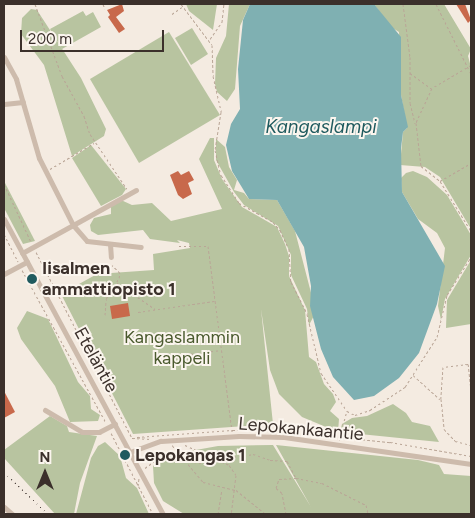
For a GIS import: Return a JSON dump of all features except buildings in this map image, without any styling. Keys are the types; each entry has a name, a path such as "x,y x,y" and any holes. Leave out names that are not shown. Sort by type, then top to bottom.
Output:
{"street":[{"path":"4,56 13,71 39,158 73,225 87,242 142,247"},
{"path":"4,104 22,102"},
{"path":"22,253 134,192"},
{"name":"Eteläntie","path":"4,218 163,514"},
{"path":"110,244 111,257"},
{"path":"4,274 27,262"},
{"path":"44,410 82,432 93,433 115,424"},
{"name":"Lepokankaantie","path":"130,452 161,441 233,436 338,443 471,464"},
{"path":"4,507 12,514"}],"path":[{"path":"35,4 62,76 95,143 134,192"},
{"path":"103,4 104,8"},
{"path":"181,4 209,39 221,112 215,134 217,163 239,203 273,222 280,230 288,249 291,282 307,314 318,365 347,411 355,415 370,410 397,394 437,337 447,295 471,257"},
{"path":"209,39 222,22 224,4"},
{"path":"403,4 410,108 416,123 421,166 440,181 471,231"},
{"path":"436,4 459,45 466,68 471,74"},
{"path":"172,14 183,6"},
{"path":"416,123 432,88 471,65"},
{"path":"409,73 432,88"},
{"path":"46,171 95,143"},
{"path":"440,181 471,162"},
{"path":"4,184 34,247 132,438 161,441 172,446 203,482 236,490 266,514"},
{"path":"4,234 109,428 153,514"},
{"path":"179,246 208,246 233,436"},
{"path":"105,315 104,302 117,282 120,272 112,265"},
{"path":"117,282 155,309"},
{"path":"138,312 215,301"},
{"path":"181,355 222,350"},
{"path":"471,391 468,364 446,365 442,370 440,399 447,434 460,443 471,445"},
{"path":"412,374 440,399"},
{"path":"338,443 347,411"},
{"path":"184,440 186,448 221,459 229,464 236,475 236,490 231,514"},
{"path":"138,487 142,474 153,460 163,458 211,464 221,459 253,454 270,460 287,461 296,478"},
{"path":"286,514 282,492 276,488 279,479 296,478 322,483 366,506 368,514"},
{"path":"218,514 222,488"}],"green space":[{"path":"186,4 217,4 213,30 189,11"},
{"path":"229,4 250,4 240,26 235,89 227,101 217,92 215,84 216,58 226,36"},
{"path":"374,4 444,4 471,49 468,56 471,67 471,229 440,177 425,167 400,165 403,132 407,128 401,95 399,32 391,27"},
{"path":"31,9 37,10 81,78 106,129 104,136 72,156 44,65 21,34 22,18"},
{"path":"83,11 86,16 93,12 101,27 62,49 50,29"},
{"path":"192,28 208,54 191,65 175,38"},
{"path":"169,32 220,115 139,163 90,79"},
{"name":"Kangaslammin kappeli","path":"210,138 214,138 214,160 222,179 242,207 277,227 285,244 289,256 289,276 305,310 309,357 316,362 324,384 333,394 336,402 330,411 339,419 338,432 302,417 279,394 270,370 261,309 273,424 133,434 61,294 97,274 154,270 153,254 190,248 189,243 177,240 180,243 150,239 143,230 98,235 91,231 90,225 94,218 111,214 111,206 121,200 132,205 152,203 171,221 222,209 199,159"},
{"path":"216,139 225,147 229,167 237,180 234,190 244,193 249,199 277,200 295,231 316,312 309,325 307,309 291,275 291,255 278,226 244,205 234,192 216,160"},
{"path":"91,145 126,189 122,195 101,206 72,158"},
{"path":"413,171 427,177 447,195 471,235 471,255 445,299 441,320 438,306 445,248 437,233 418,219 402,192 401,178 406,173"},
{"path":"4,181 35,241 23,244 4,208"},
{"path":"471,260 471,324 446,328 447,300"},
{"path":"27,311 48,319 78,382 90,396 91,409 100,415 98,421 70,422 55,386 21,339 17,328"},
{"path":"393,404 406,413 412,422 430,426 439,442 340,432 342,424 352,418 367,416"},
{"path":"50,416 67,426 69,432 97,436 80,483 74,514 55,514 4,458 4,450"},
{"path":"105,442 120,456 126,478 137,488 149,514 76,514 91,458 98,446"},
{"path":"273,445 311,507 276,445 418,460 439,465 444,474 471,476 471,514 184,514 163,501 154,483 153,466 168,455 218,446"}],"water":[{"name":"Kangaslampi","path":"250,4 374,4 401,37 401,95 408,127 403,132 401,148 402,192 445,266 437,304 419,353 399,378 374,396 354,400 333,377 321,349 310,306 311,286 304,247 277,200 249,199 232,171 226,145 231,124 240,109 238,69 243,20"}],"railway":[{"path":"4,472 48,514"}],"place":[{"name":"Iisalmen ammattiopisto 1","path":"32,279"},
{"name":"Lepokangas 1","path":"125,455"}]}
